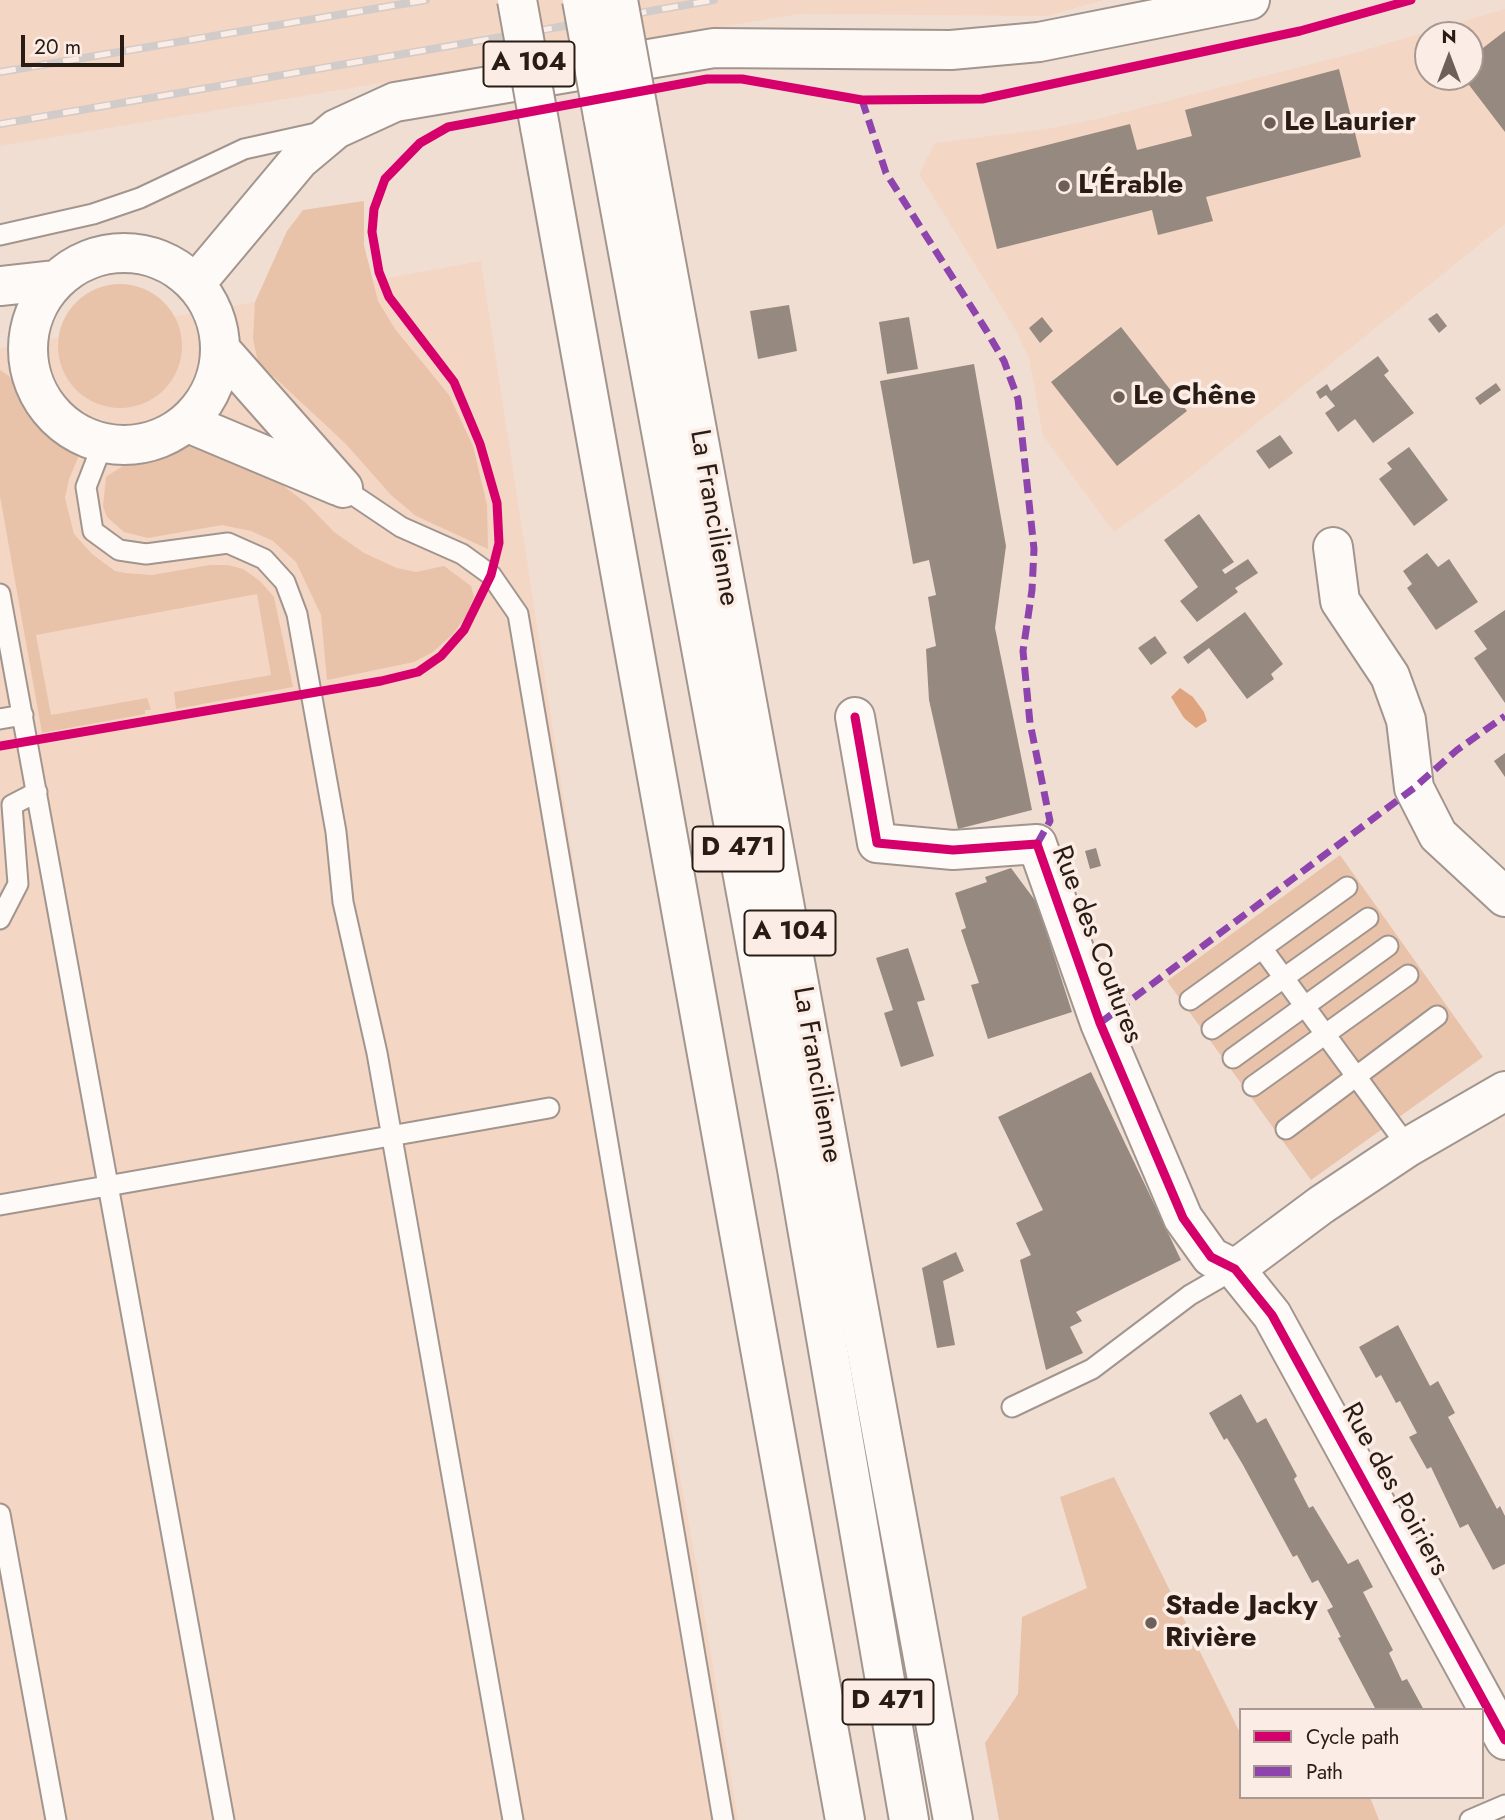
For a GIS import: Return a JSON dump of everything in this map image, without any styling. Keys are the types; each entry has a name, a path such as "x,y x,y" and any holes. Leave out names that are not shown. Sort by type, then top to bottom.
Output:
{"main road":[{"name":"A 104","path":"517,0 845,1820"},
{"name":"D 471","path":"582,0 620,113 909,1820"},
{"name":"La Francilienne","path":"618,0 620,113 953,1820"},
{"path":"196,283 299,160 336,129 395,102 714,48 951,50 1039,42 1250,0"},
{"path":"111,253 142,254 171,264 196,283 210,303 219,326 221,350 217,377 212,389 188,423 162,438 133,446 103,443 77,434 56,418 15,362 28,338 37,307 56,280 81,262 111,253"},
{"path":"0,286 56,280"},
{"path":"221,350 343,488"},
{"path":"188,423 343,488"},
{"path":"1333,547 1340,601 1390,676 1406,720 1414,788 1438,835 1505,897"},
{"name":"Rue des Coutures","path":"855,717 877,843 953,850 1037,844 1100,1023 1183,1218 1211,1257 1235,1269"},
{"path":"1235,1269 1321,1205 1408,1147 1505,1091"},
{"name":"Rue des Poiriers","path":"1235,1269 1272,1315 1505,1740"}],"lane":[{"path":"0,235 65,222 140,198 244,149 336,129"},
{"path":"103,443 86,487 93,531 119,550 146,554 228,543 264,559 285,582 297,614 336,832 343,902 377,1053 513,1820"},
{"path":"343,488 401,527 462,554 491,575 518,614 723,1820"},
{"path":"0,594 224,1820"},
{"path":"0,719 23,715"},
{"path":"0,919 18,884 12,805 37,792"},
{"path":"1190,1000 1347,887"},
{"path":"1212,1030 1368,918"},
{"path":"1233,1058 1388,946"},
{"path":"1262,948 1408,1147"},
{"path":"1253,1086 1408,975"},
{"path":"1286,1129 1437,1016"},
{"path":"0,1205 549,1108"},
{"path":"1012,1408 1092,1369 1190,1295 1235,1269"},
{"path":"0,1514 56,1820"},
{"path":"1470,1820 1505,1805"}],"shaded area":[{"path":"0,0 1104,0 1047,16 799,14 0,146"},
{"path":"1505,9 1505,224 1177,487 1114,532 1043,436 1029,358 1015,329 919,174 935,143 1047,129 1101,118 1414,36 1414,91 1484,91 1484,21 1464,21"},
{"path":"364,201 364,245 378,301 395,329 449,395 473,446 487,505 488,549 416,516 391,495 346,444 258,362 253,339 255,302 287,231 303,210"},
{"path":"481,261 607,1081 697,1568 738,1820 0,1820 0,348"},
{"path":"120,284 144,289 163,303 177,322 182,346 177,370 163,389 144,403 120,408 96,403 77,389 63,370 58,346 63,322 77,303 96,289"},
{"path":"0,370 9,376 36,421 60,442 80,453 69,479 65,498 74,534 92,554 115,571 125,573 152,575 210,565 228,565 243,569 260,581 274,597 293,687 176,709 174,692 271,675 257,594 36,635 51,715 147,698 151,710 145,710 145,714 42,733 0,496"},
{"path":"191,445 269,475 306,503 334,532 364,553 397,568 416,572 444,566 471,586 474,597 466,616 454,633 433,652 414,662 327,680 321,615 296,562 273,541 251,531 222,525 148,538 124,532 107,517 103,506 106,477 130,461 148,461"},
{"path":"1180,688 1193,697 1204,712 1207,721 1196,728 1184,718 1171,697"},
{"path":"1340,855 1483,1057 1311,1180 1167,981"},
{"path":"1114,1477 1239,1731 1239,1799 1371,1799 1379,1820 999,1820 985,1743 1018,1694 1022,1617 1087,1588 1060,1497"}],"building":[{"path":"1505,31 1505,132 1474,91 1484,91 1484,47"},
{"path":"1339,69 1361,157 1206,197 1213,221 1158,235 1152,210 997,249 976,163 1130,124 1137,150 1192,136 1185,110"},
{"path":"789,305 797,351 758,359 750,311"},
{"path":"1437,313 1447,326 1439,333 1428,319"},
{"path":"909,317 918,369 887,374 879,322"},
{"path":"1042,317 1053,331 1040,343 1029,328"},
{"name":"Le Chêne","path":"1121,327 1187,411 1117,466 1051,382"},
{"path":"1378,356 1389,371 1384,375 1414,413 1373,443 1355,419 1338,432 1325,413 1335,406 1326,395 1320,399 1316,392 1327,384 1331,391"},
{"path":"974,364 1006,546 995,628 1032,810 958,829 929,700 926,649 936,646 928,597 936,595 929,560 913,564 880,381"},
{"path":"1496,383 1501,390 1480,405 1475,398"},
{"path":"1280,435 1293,453 1269,469 1256,451"},
{"path":"1409,447 1448,500 1414,526 1379,479 1392,469 1387,463"},
{"path":"1199,514 1234,562 1222,570 1225,574 1248,559 1258,573 1235,588 1238,592 1197,622 1180,601 1198,587 1164,540"},
{"path":"1427,553 1438,567 1449,559 1478,602 1436,630 1407,588 1412,584 1403,571"},
{"path":"1505,610 1505,703 1474,658 1487,649 1474,631"},
{"path":"1245,612 1283,664 1271,674 1274,679 1247,699 1209,648 1188,664 1183,657"},
{"path":"1155,636 1167,653 1151,665 1138,648"},
{"path":"1505,753 1505,777 1494,761"},
{"path":"1096,848 1101,866 1090,869 1085,851"},
{"path":"1011,868 1037,903 1072,1012 988,1039 971,985 979,983 961,930 966,928 955,893 987,882 985,877"},
{"path":"908,948 925,1000 917,1002 934,1056 901,1067 884,1013 893,1010 876,958"},
{"path":"1091,1072 1181,1260 1076,1312 1082,1321 1070,1327 1083,1353 1046,1370 1020,1260 1031,1255 1016,1223 1043,1210 998,1117"},
{"path":"956,1252 964,1271 943,1281 955,1345 937,1348 922,1268"},
{"path":"1398,1325 1430,1386 1438,1381 1455,1413 1448,1417 1497,1509 1500,1506 1505,1516 1505,1564 1493,1570 1468,1524 1460,1528 1431,1467 1427,1469 1409,1437 1417,1433 1400,1401 1396,1403 1381,1375 1376,1378 1359,1347"},
{"path":"1241,1394 1257,1423 1266,1418 1297,1476 1294,1479 1309,1508 1313,1506 1348,1564 1358,1559 1373,1587 1363,1592 1393,1650 1389,1653 1402,1681 1407,1679 1423,1708 1375,1708 1338,1638 1341,1637 1327,1610 1333,1607 1318,1580 1312,1583 1297,1555 1293,1557 1243,1465 1227,1438 1224,1440 1209,1413"}],"railway":[{"path":"0,72 426,0"},
{"path":"0,124 714,0"}],"marked path":[{"path":"862,100 886,173 986,330 1004,361 1018,399 1034,549 1032,590 1023,651 1030,723 1050,821 1037,844"},
{"path":"1100,1023 1414,788 1457,750 1505,716"}],"cycle path":[{"path":"0,746 381,681 418,672 441,656 464,630 491,575 499,543 497,503 480,444 454,382 389,297 379,272 372,232 374,209 385,179 420,143 448,127 707,79 742,79 862,100 982,99 1300,31 1411,0"},
{"path":"855,717 877,843 953,850 1037,844 1100,1023 1183,1218 1211,1257 1235,1269 1272,1315 1505,1740"}],"place":[{"name":"Le Laurier","path":"1270,123"},
{"name":"L'Érable","path":"1064,186"},
{"name":"Le Chêne","path":"1119,397"},
{"name":"Stade Jacky Rivière","path":"1151,1623"}]}
